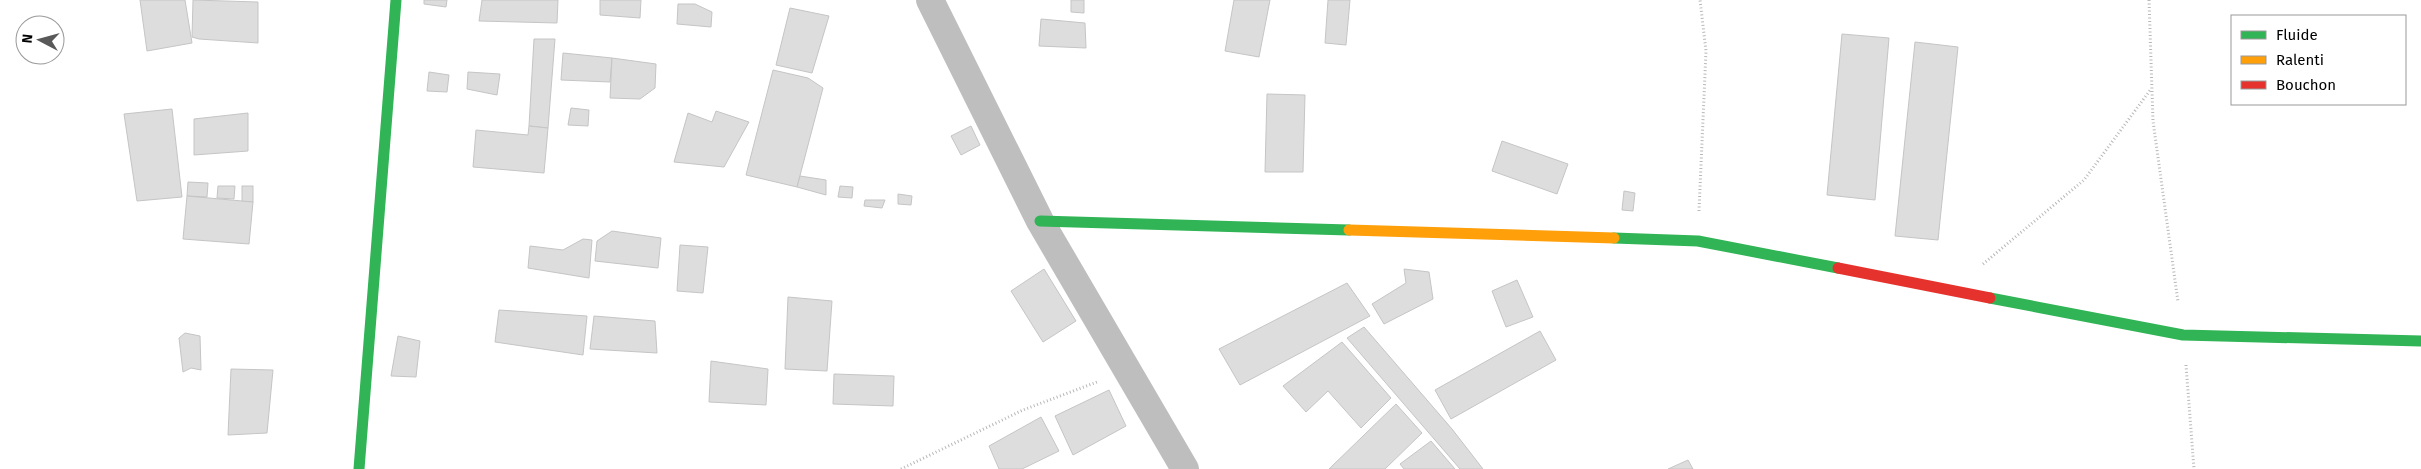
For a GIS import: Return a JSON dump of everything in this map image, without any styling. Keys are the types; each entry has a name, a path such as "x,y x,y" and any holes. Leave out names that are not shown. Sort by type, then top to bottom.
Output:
{"street":[{"path":"359,469 396,0"},
{"path":"930,0 1040,221 1185,469"},
{"path":"1040,221 1698,241 2183,335 2421,341"}],"path":[{"path":"1698,241 1706,51 1700,0"},
{"path":"2149,0 2153,120 2183,335 2194,469"},
{"path":"1952,290 2084,180 2152,88"},
{"path":"901,469 1023,410 1128,371"}],"building":[{"path":"140,0 185,0 192,43 147,51"},
{"path":"193,0 258,2 258,43 192,37"},
{"path":"424,0 447,0 446,7 424,4"},
{"path":"482,0 558,0 557,23 479,21"},
{"path":"600,0 641,0 640,18 600,15"},
{"path":"1071,0 1084,0 1084,13 1071,12"},
{"path":"1234,0 1270,0 1259,57 1225,51"},
{"path":"1328,0 1350,0 1346,45 1325,43"},
{"path":"678,4 695,4 712,12 711,27 677,24"},
{"path":"790,8 829,16 812,73 776,65"},
{"path":"1041,19 1085,23 1086,48 1039,46"},
{"path":"1842,34 1889,38 1875,200 1827,195"},
{"path":"534,39 555,39 548,128 529,126"},
{"path":"1915,42 1958,47 1938,240 1895,236"},
{"path":"563,53 612,58 610,82 561,80"},
{"path":"612,58 656,64 655,88 640,99 610,98"},
{"path":"773,70 808,78 823,88 797,187 746,175"},
{"path":"429,72 449,75 447,92 427,91"},
{"path":"468,72 500,74 497,95 467,89"},
{"path":"1267,94 1305,95 1303,172 1265,172"},
{"path":"571,108 589,110 588,126 568,125"},
{"path":"172,109 182,197 137,201 124,114"},
{"path":"716,111 749,122 724,167 674,162 688,113 712,122"},
{"path":"248,113 248,151 194,155 194,119"},
{"path":"529,126 548,128 544,173 473,167 476,130 528,135"},
{"path":"971,126 980,145 961,155 951,136"},
{"path":"1502,141 1568,164 1557,194 1492,171"},
{"path":"800,176 826,180 826,195 797,187"},
{"path":"188,182 208,183 207,197 187,196"},
{"path":"218,186 235,186 234,199 217,198"},
{"path":"242,186 253,186 253,202 242,202"},
{"path":"840,186 853,187 852,198 838,197"},
{"path":"1624,191 1635,193 1633,211 1622,210"},
{"path":"898,194 912,196 911,205 898,204"},
{"path":"187,196 253,202 249,244 183,239"},
{"path":"865,200 885,200 882,208 864,206"},
{"path":"612,231 661,238 658,268 595,261 597,241"},
{"path":"583,239 592,240 589,278 528,268 530,246 563,250"},
{"path":"680,245 708,247 703,293 677,291"},
{"path":"1044,269 1076,321 1043,342 1011,291"},
{"path":"1404,269 1429,272 1433,299 1384,324 1372,304 1406,283"},
{"path":"1517,280 1533,317 1506,327 1492,291"},
{"path":"1347,283 1370,316 1240,385 1219,349"},
{"path":"788,297 832,301 827,371 785,369"},
{"path":"499,310 587,316 583,355 495,342"},
{"path":"594,316 655,321 657,353 590,349"},
{"path":"1364,327 1452,429 1483,469 1460,469 1347,338"},
{"path":"1540,331 1556,360 1451,419 1435,390"},
{"path":"185,333 200,336 201,370 191,368 183,372 179,338"},
{"path":"398,336 420,341 416,377 391,376"},
{"path":"1342,342 1391,398 1361,428 1328,391 1306,412 1283,386"},
{"path":"711,361 768,369 766,405 709,402"},
{"path":"231,369 273,370 267,433 228,435"},
{"path":"834,374 894,376 893,406 833,404"},
{"path":"1109,390 1126,426 1073,455 1055,416"},
{"path":"1396,404 1422,433 1385,469 1329,469"},
{"path":"1041,417 1059,451 1022,469 999,469 989,446"},
{"path":"1431,441 1455,469 1404,469 1400,464"},
{"path":"1688,460 1693,469 1668,469"}],"traffic: fast":[{"path":"359,469 396,0"},
{"path":"1040,221 1349,230"},
{"path":"1614,238 1698,241 1838,268"},
{"path":"1990,298 2183,335 2421,341"}],"traffic: slow":[{"path":"1349,230 1614,238"}],"traffic: jam":[{"path":"1838,268 1990,298"}]}
